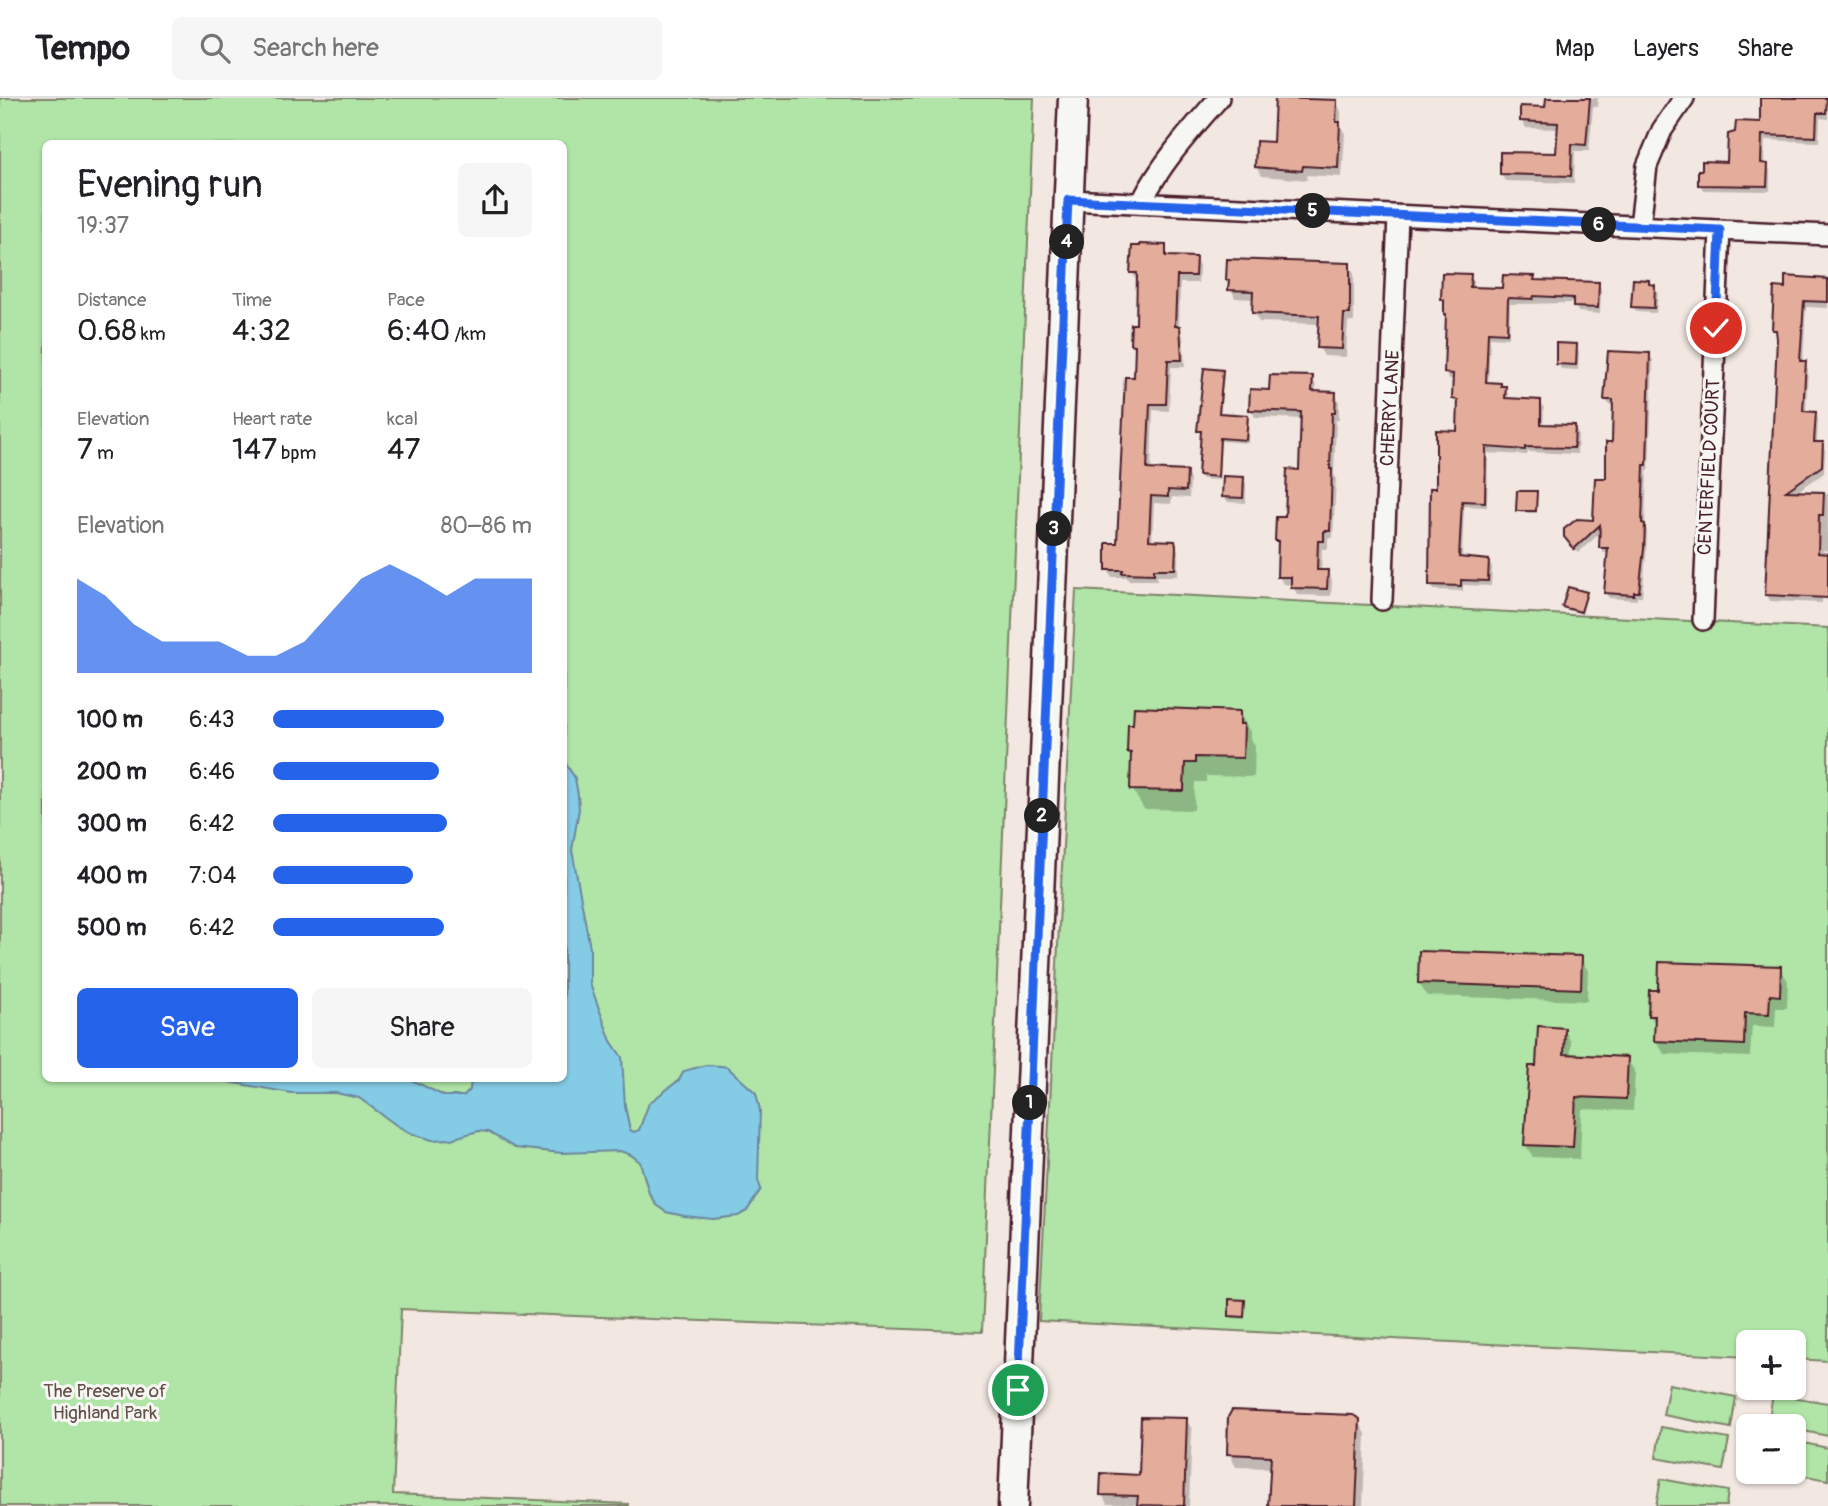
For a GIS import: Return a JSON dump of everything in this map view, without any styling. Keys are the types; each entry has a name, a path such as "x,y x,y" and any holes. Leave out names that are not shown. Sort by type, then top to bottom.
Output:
{"street":[{"path":"1013,1506 1073,98"},
{"path":"1141,203 1177,145 1219,98"},
{"path":"1640,226 1647,166 1662,130 1684,98"},
{"path":"1068,200 1828,235"},
{"name":"CHERRY LANE","path":"1382,600 1398,216"},
{"name":"CENTERFIELD COURT","path":"1703,620 1720,230"}],"green space":[{"name":"The Preserve of Highland Park","path":"0,98 1034,98 982,1332 401,1309 393,1494 628,1506 0,1506"},
{"path":"1076,590 1828,628 1828,1361 1806,1360 1806,1330 1736,1330 1736,1356 1039,1321"},
{"path":"1669,1384 1736,1397 1731,1428 1663,1415"},
{"path":"1806,1399 1828,1403 1828,1436 1806,1431 1806,1414 1770,1414 1772,1400"},
{"path":"1661,1427 1729,1439 1723,1470 1656,1458"},
{"path":"1806,1443 1828,1448 1828,1480 1806,1476"},
{"path":"1661,1479 1728,1491 1726,1506 1656,1506"}],"water":[{"path":"567,766 575,778 578,795 579,809 572,850 590,948 590,984 611,1041 622,1057 625,1106 630,1130 639,1130 649,1103 679,1080 684,1071 706,1065 727,1067 756,1093 760,1110 758,1180 761,1189 747,1211 738,1216 713,1219 684,1216 666,1212 656,1205 649,1193 640,1162 620,1151 562,1153 515,1148 488,1132 478,1131 451,1139 432,1140 396,1125 359,1098 336,1093 291,1093 229,1082 416,1082 444,1096 464,1096 470,1090 471,1082 567,1082"}],"building":[{"path":"1275,98 1337,100 1336,122 1340,122 1338,168 1303,166 1302,171 1255,167 1256,141 1273,142"},
{"path":"1546,98 1590,98 1586,145 1572,144 1571,176 1500,174 1500,152 1556,153 1558,123 1520,121 1520,106 1545,107"},
{"path":"1760,98 1827,98 1826,113 1817,113 1816,137 1762,135 1761,163 1768,164 1767,186 1698,185 1698,170 1702,170 1702,161 1727,162 1728,134 1735,132 1736,121 1760,122"},
{"path":"1166,245 1166,256 1196,257 1195,276 1177,276 1175,326 1180,326 1182,360 1168,360 1166,404 1150,404 1147,469 1187,471 1186,491 1168,490 1168,497 1151,496 1149,540 1175,541 1176,546 1175,569 1154,569 1154,574 1106,570 1106,543 1117,543 1125,377 1134,377 1135,345 1130,344 1131,324 1136,324 1137,273 1130,273 1132,246"},
{"path":"1227,259 1350,263 1350,314 1344,314 1342,349 1317,348 1319,316 1252,313 1253,291 1228,290"},
{"path":"1442,273 1471,274 1470,287 1502,288 1503,275 1535,276 1534,280 1599,282 1598,308 1573,307 1573,298 1508,298 1507,333 1488,332 1486,382 1506,386 1505,398 1541,400 1541,424 1575,425 1574,448 1525,447 1525,450 1486,447 1485,502 1462,501 1459,557 1489,560 1488,581 1461,580 1461,586 1429,585 1430,488 1436,488 1436,430 1457,431 1458,400 1452,399 1453,374 1444,373 1446,314 1444,300 1441,299"},
{"path":"1785,276 1828,279 1828,302 1804,301 1800,361 1806,361 1803,411 1816,412 1814,442 1823,442 1822,466 1786,491 1824,492 1823,515 1819,515 1818,553 1828,554 1828,598 1765,595 1777,339 1776,330 1772,330 1774,287 1785,288"},
{"path":"1633,279 1649,280 1649,284 1655,285 1654,308 1631,307"},
{"path":"1556,343 1577,344 1576,365 1556,364"},
{"path":"1608,351 1650,353 1647,465 1644,465 1642,523 1645,524 1644,549 1639,592 1634,592 1634,595 1604,593 1608,548 1599,548 1600,525 1574,549 1564,537 1564,529 1577,519 1593,520 1595,478 1606,478 1606,442 1612,442 1613,400 1604,400"},
{"path":"1204,368 1223,370 1219,413 1248,415 1246,440 1220,438 1218,477 1198,475 1201,431 1197,431"},
{"path":"1270,375 1313,376 1312,391 1336,392 1335,413 1332,413 1330,531 1324,531 1324,541 1318,541 1317,570 1328,570 1327,589 1291,588 1291,577 1277,577 1276,517 1285,517 1287,469 1299,470 1301,412 1249,410 1250,389 1269,390"},
{"path":"1223,476 1244,477 1243,498 1222,497"},
{"path":"1517,491 1537,491 1536,511 1516,511"},
{"path":"1568,587 1587,592 1581,612 1562,607"},
{"path":"1134,707 1240,711 1240,724 1244,724 1243,758 1195,757 1195,763 1185,763 1184,791 1130,790 1131,753 1127,752 1128,724 1133,724"},
{"path":"1419,951 1582,956 1581,989 1418,983"},
{"path":"1659,962 1781,966 1780,996 1770,995 1769,1014 1745,1013 1744,1045 1654,1041 1655,1016 1648,1016 1649,990 1658,990"},
{"path":"1538,1026 1565,1028 1564,1054 1628,1057 1626,1099 1576,1097 1573,1147 1524,1145 1529,1066 1536,1066"},
{"path":"1229,1299 1245,1300 1244,1317 1229,1316"},
{"path":"1232,1410 1353,1415 1360,1419 1356,1506 1268,1506 1271,1456 1227,1454 1228,1417"},
{"path":"1141,1417 1187,1418 1184,1506 1137,1505 1138,1496 1100,1495 1101,1473 1139,1475"}],"route":[{"path":"1018,1390 1068,200 1720,230 1716,328"}]}
